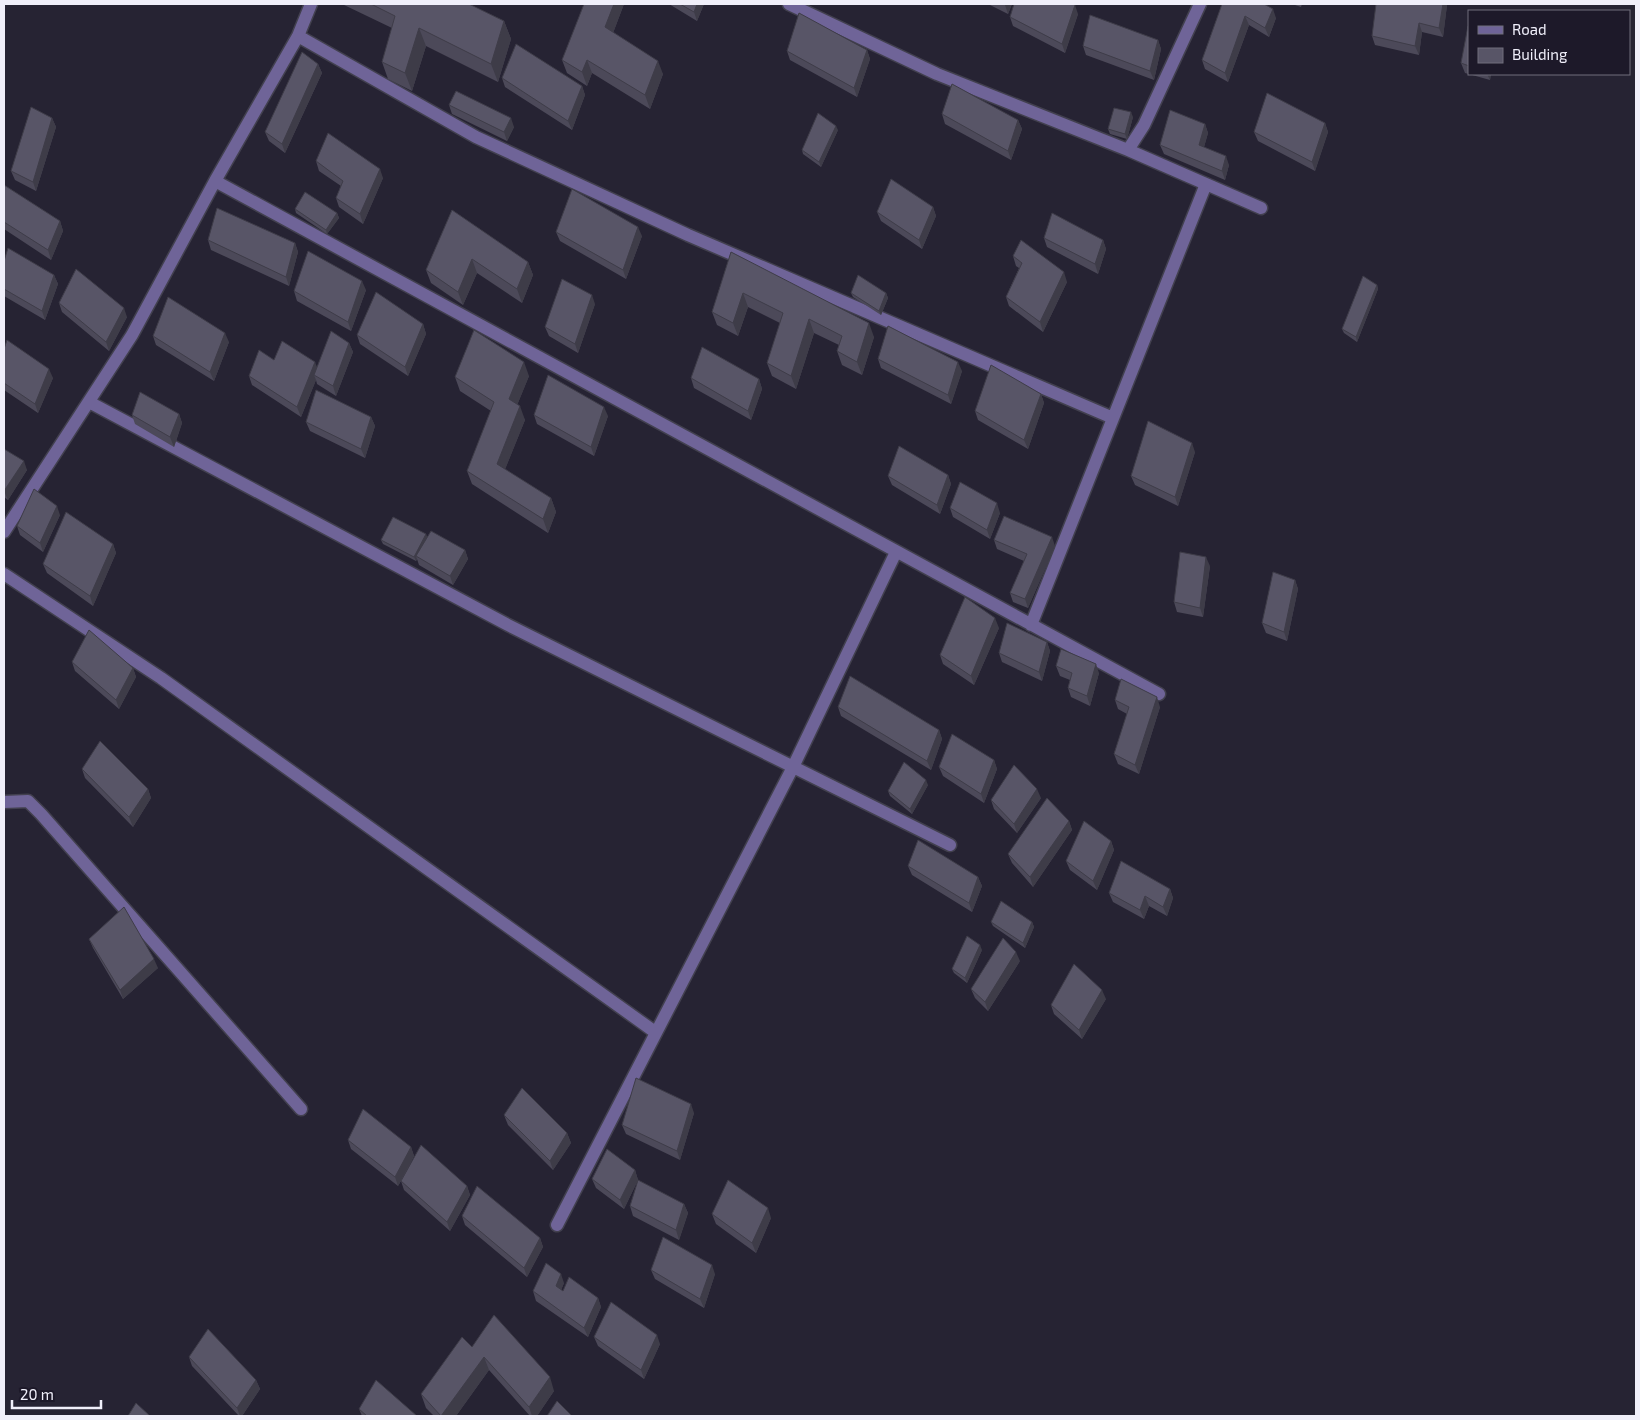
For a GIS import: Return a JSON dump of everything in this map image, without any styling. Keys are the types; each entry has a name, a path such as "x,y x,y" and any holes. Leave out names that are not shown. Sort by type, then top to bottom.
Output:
{"street":[{"path":"4,532 132,335 215,181 298,36 311,4"},
{"path":"789,4 936,74 1128,150 1261,208"},
{"path":"1128,150 1144,125 1200,4"},
{"path":"298,36 494,145 688,235 1113,418"},
{"path":"215,181 1159,694"},
{"path":"1031,624 1206,184"},
{"path":"89,402 508,625 950,845"},
{"path":"556,1225 654,1032 793,767 896,552"},
{"path":"4,574 160,678 654,1032"},
{"path":"4,802 28,801 41,814 301,1109"}],"building":[{"path":"371,4 469,4 504,21 491,64 419,28 405,73 382,62 395,16"},
{"path":"584,4 614,4 605,27 658,61 645,95 587,60 582,72 562,60"},
{"path":"680,4 697,4 694,12"},
{"path":"1014,4 1075,5 1062,44 1010,17"},
{"path":"1222,4 1264,4 1273,9 1265,28 1245,16 1225,73 1202,60"},
{"path":"1376,4 1443,4 1439,28 1419,23 1415,46 1372,36"},
{"path":"799,13 867,50 854,88 787,51"},
{"path":"1090,15 1158,40 1150,71 1083,46"},
{"path":"1468,26 1468,66 1461,63"},
{"path":"516,44 582,86 568,121 502,78"},
{"path":"302,52 318,64 282,144 265,132"},
{"path":"952,84 1018,120 1008,151 942,114"},
{"path":"456,91 511,118 504,132 449,105"},
{"path":"1267,93 1325,123 1312,162 1254,132"},
{"path":"31,107 52,118 33,182 11,171"},
{"path":"1114,108 1131,112 1125,134 1108,129"},
{"path":"1170,110 1205,124 1199,145 1226,156 1222,171 1160,145"},
{"path":"818,113 836,126 819,162 802,150"},
{"path":"328,133 380,169 360,214 336,198 343,181 316,161"},
{"path":"891,179 933,207 919,240 877,212"},
{"path":"4,185 60,221 48,250 4,222"},
{"path":"572,189 638,227 623,270 556,232"},
{"path":"305,192 337,213 326,230 295,209"},
{"path":"217,208 295,243 286,277 208,240"},
{"path":"452,210 528,262 517,289 472,259 458,292 426,270"},
{"path":"1052,213 1103,240 1095,264 1044,238"},
{"path":"1021,240 1064,272 1040,322 1006,297 1022,263 1013,256"},
{"path":"8,248 54,275 42,311 4,289 4,261"},
{"path":"308,251 362,281 348,322 294,291"},
{"path":"731,252 869,323 857,362 837,351 842,336 809,319 791,376 767,363 783,313 743,293 733,323 712,312"},
{"path":"76,269 124,308 106,342 59,303"},
{"path":"858,275 886,293 879,311 851,293"},
{"path":"1363,276 1377,285 1356,337 1342,329"},
{"path":"562,279 592,295 575,344 545,327"},
{"path":"376,292 423,324 405,367 357,335"},
{"path":"168,297 225,333 210,372 153,336"},
{"path":"888,326 958,362 948,395 878,359"},
{"path":"474,330 524,362 509,399 520,406 497,464 551,498 543,519 467,471 494,402 455,377"},
{"path":"331,331 349,343 333,386 314,375"},
{"path":"7,340 49,369 35,404 4,383 4,349"},
{"path":"282,341 315,362 297,407 249,376 259,350 274,360"},
{"path":"702,347 759,379 748,411 691,378"},
{"path":"991,365 1041,394 1024,440 975,411"},
{"path":"548,375 604,407 591,447 534,415"},
{"path":"316,390 371,417 361,449 306,422"},
{"path":"140,392 179,414 170,437 132,415"},
{"path":"1148,421 1192,443 1175,497 1131,476"},
{"path":"899,446 948,475 937,505 888,476"},
{"path":"4,449 24,461 4,491"},
{"path":"960,482 997,503 987,530 950,508"},
{"path":"34,489 57,506 40,543 17,526"},
{"path":"66,512 113,544 90,596 43,564"},
{"path":"1004,516 1052,537 1025,599 1010,593 1027,554 994,540"},
{"path":"393,517 426,534 414,557 381,540"},
{"path":"431,531 465,550 450,576 416,556"},
{"path":"1180,552 1206,557 1200,608 1174,602"},
{"path":"1273,572 1295,580 1284,632 1262,623"},
{"path":"965,597 995,618 971,676 940,655"},
{"path":"1007,623 1047,642 1039,672 999,653"},
{"path":"89,630 133,668 116,700 72,662"},
{"path":"1061,649 1096,664 1087,696 1068,688 1072,673 1056,666"},
{"path":"850,676 939,730 927,761 838,707"},
{"path":"1121,679 1157,697 1135,765 1114,754 1129,707 1115,700"},
{"path":"952,734 994,760 981,794 939,767"},
{"path":"100,741 148,789 129,817 82,769"},
{"path":"904,762 926,780 910,809 888,791"},
{"path":"1014,765 1037,789 1014,824 991,800"},
{"path":"1047,798 1069,821 1030,877 1008,854"},
{"path":"1084,821 1111,841 1093,881 1066,861"},
{"path":"918,840 978,877 969,903 908,866"},
{"path":"1121,861 1170,889 1163,907 1145,896 1140,910 1109,893"},
{"path":"1001,901 1032,922 1023,943 991,922"},
{"path":"124,907 154,959 120,990 89,939"},
{"path":"967,936 980,945 965,978 952,969"},
{"path":"1003,938 1016,952 985,1002 971,989"},
{"path":"1074,964 1102,990 1079,1030 1051,1005"},
{"path":"636,1078 691,1104 677,1151 622,1125"},
{"path":"522,1088 567,1133 550,1161 504,1115"},
{"path":"363,1109 411,1147 395,1177 348,1140"},
{"path":"421,1145 467,1186 447,1222 401,1181"},
{"path":"607,1149 635,1170 620,1200 592,1179"},
{"path":"638,1180 684,1204 676,1230 630,1206"},
{"path":"728,1180 768,1208 752,1243 712,1214"},
{"path":"477,1186 540,1238 524,1268 462,1216"},
{"path":"663,1237 712,1265 700,1299 651,1270"},
{"path":"546,1263 561,1274 556,1286 563,1291 569,1277 598,1298 584,1328 533,1291"},
{"path":"611,1302 657,1335 641,1370 594,1337"},
{"path":"494,1315 550,1377 529,1407 484,1357 441,1416 421,1394 462,1337 472,1347"},
{"path":"208,1329 256,1380 237,1408 189,1357"},
{"path":"376,1380 417,1416 367,1416 359,1409"},
{"path":"557,1401 572,1416 547,1416"},
{"path":"136,1403 150,1416 128,1416"}]}
